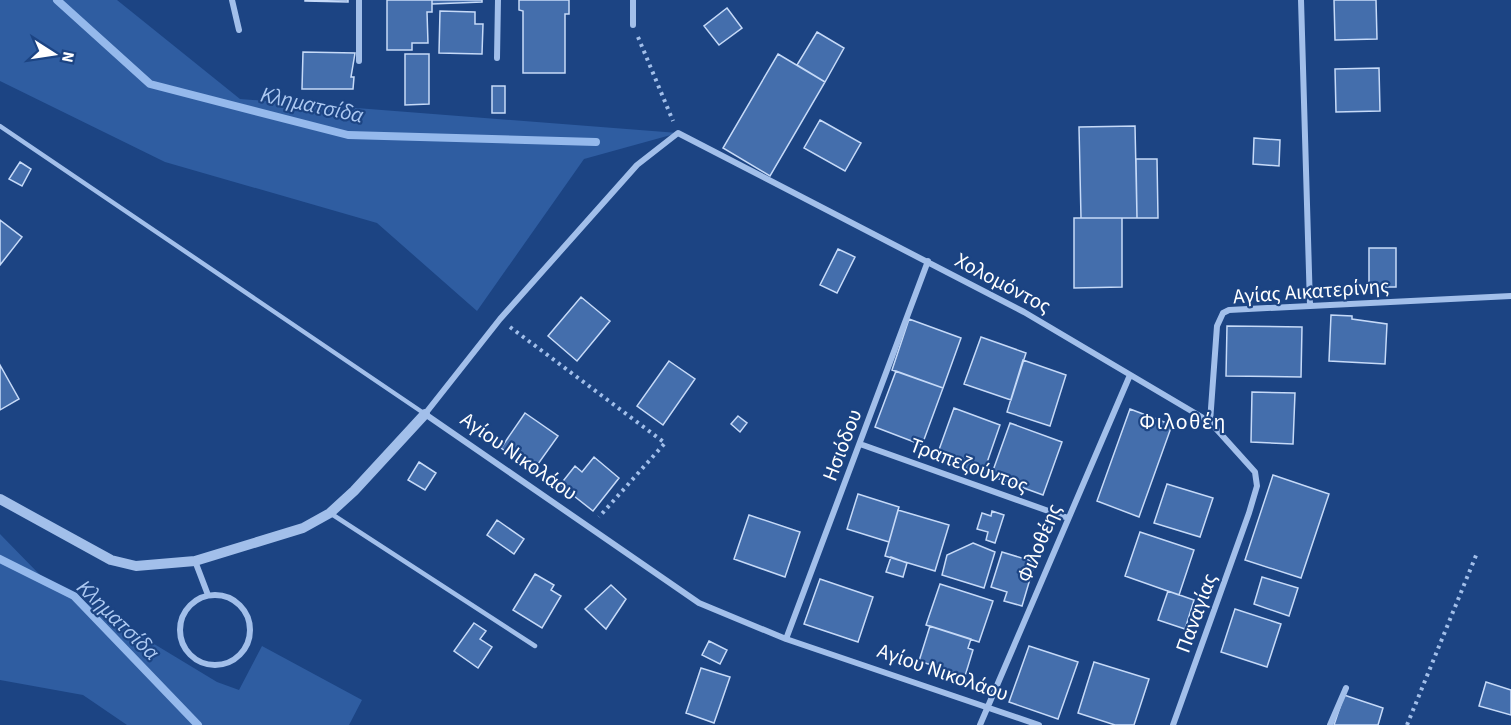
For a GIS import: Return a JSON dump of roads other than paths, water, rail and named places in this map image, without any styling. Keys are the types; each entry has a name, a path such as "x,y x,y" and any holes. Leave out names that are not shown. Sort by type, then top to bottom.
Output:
{"street":[{"path":"232,0 239,30"},
{"path":"359,0 359,60"},
{"path":"497,58 498,0"},
{"path":"633,0 633,25"},
{"path":"1301,0 1310,306"},
{"name":"Χολομόντος","path":"424,414 500,319 637,165 678,133 1024,312 1210,422 1255,472 1257,486 1249,513"},
{"name":"Ησιόδου","path":"786,639 928,261"},
{"name":"Αγίας Αικατερίνης","path":"1210,422 1217,326 1223,313 1235,308 1511,296"},
{"name":"Φιλοθέης","path":"980,725 1130,375"},
{"path":"0,499 111,560 136,566 195,561 303,528 330,513 354,491 424,414"},
{"name":"Αγίου Νικολάου","path":"424,414 699,603 786,639 1039,725"},
{"name":"Τραπεζούντος","path":"860,444 1068,518"},
{"name":"Παναγίας","path":"1173,725 1249,513"},
{"path":"195,561 208,595"},
{"path":"208,595 230,598 246,613 249,623 247,645 231,661 220,665 208,665 197,661 187,652 180,636 181,618 187,607 197,599 208,595"},
{"path":"1330,725 1346,688"}],"lane":[{"path":"0,126 424,414"},
{"path":"330,513 535,646"}],"waterway":[{"name":"Κληματσίδα","path":"57,0 150,84 348,135 596,142"},
{"name":"Κληματσίδα","path":"0,559 74,596 198,725"}],"district":[{"name":"Φιλοθέη","path":"1183,422"}]}
